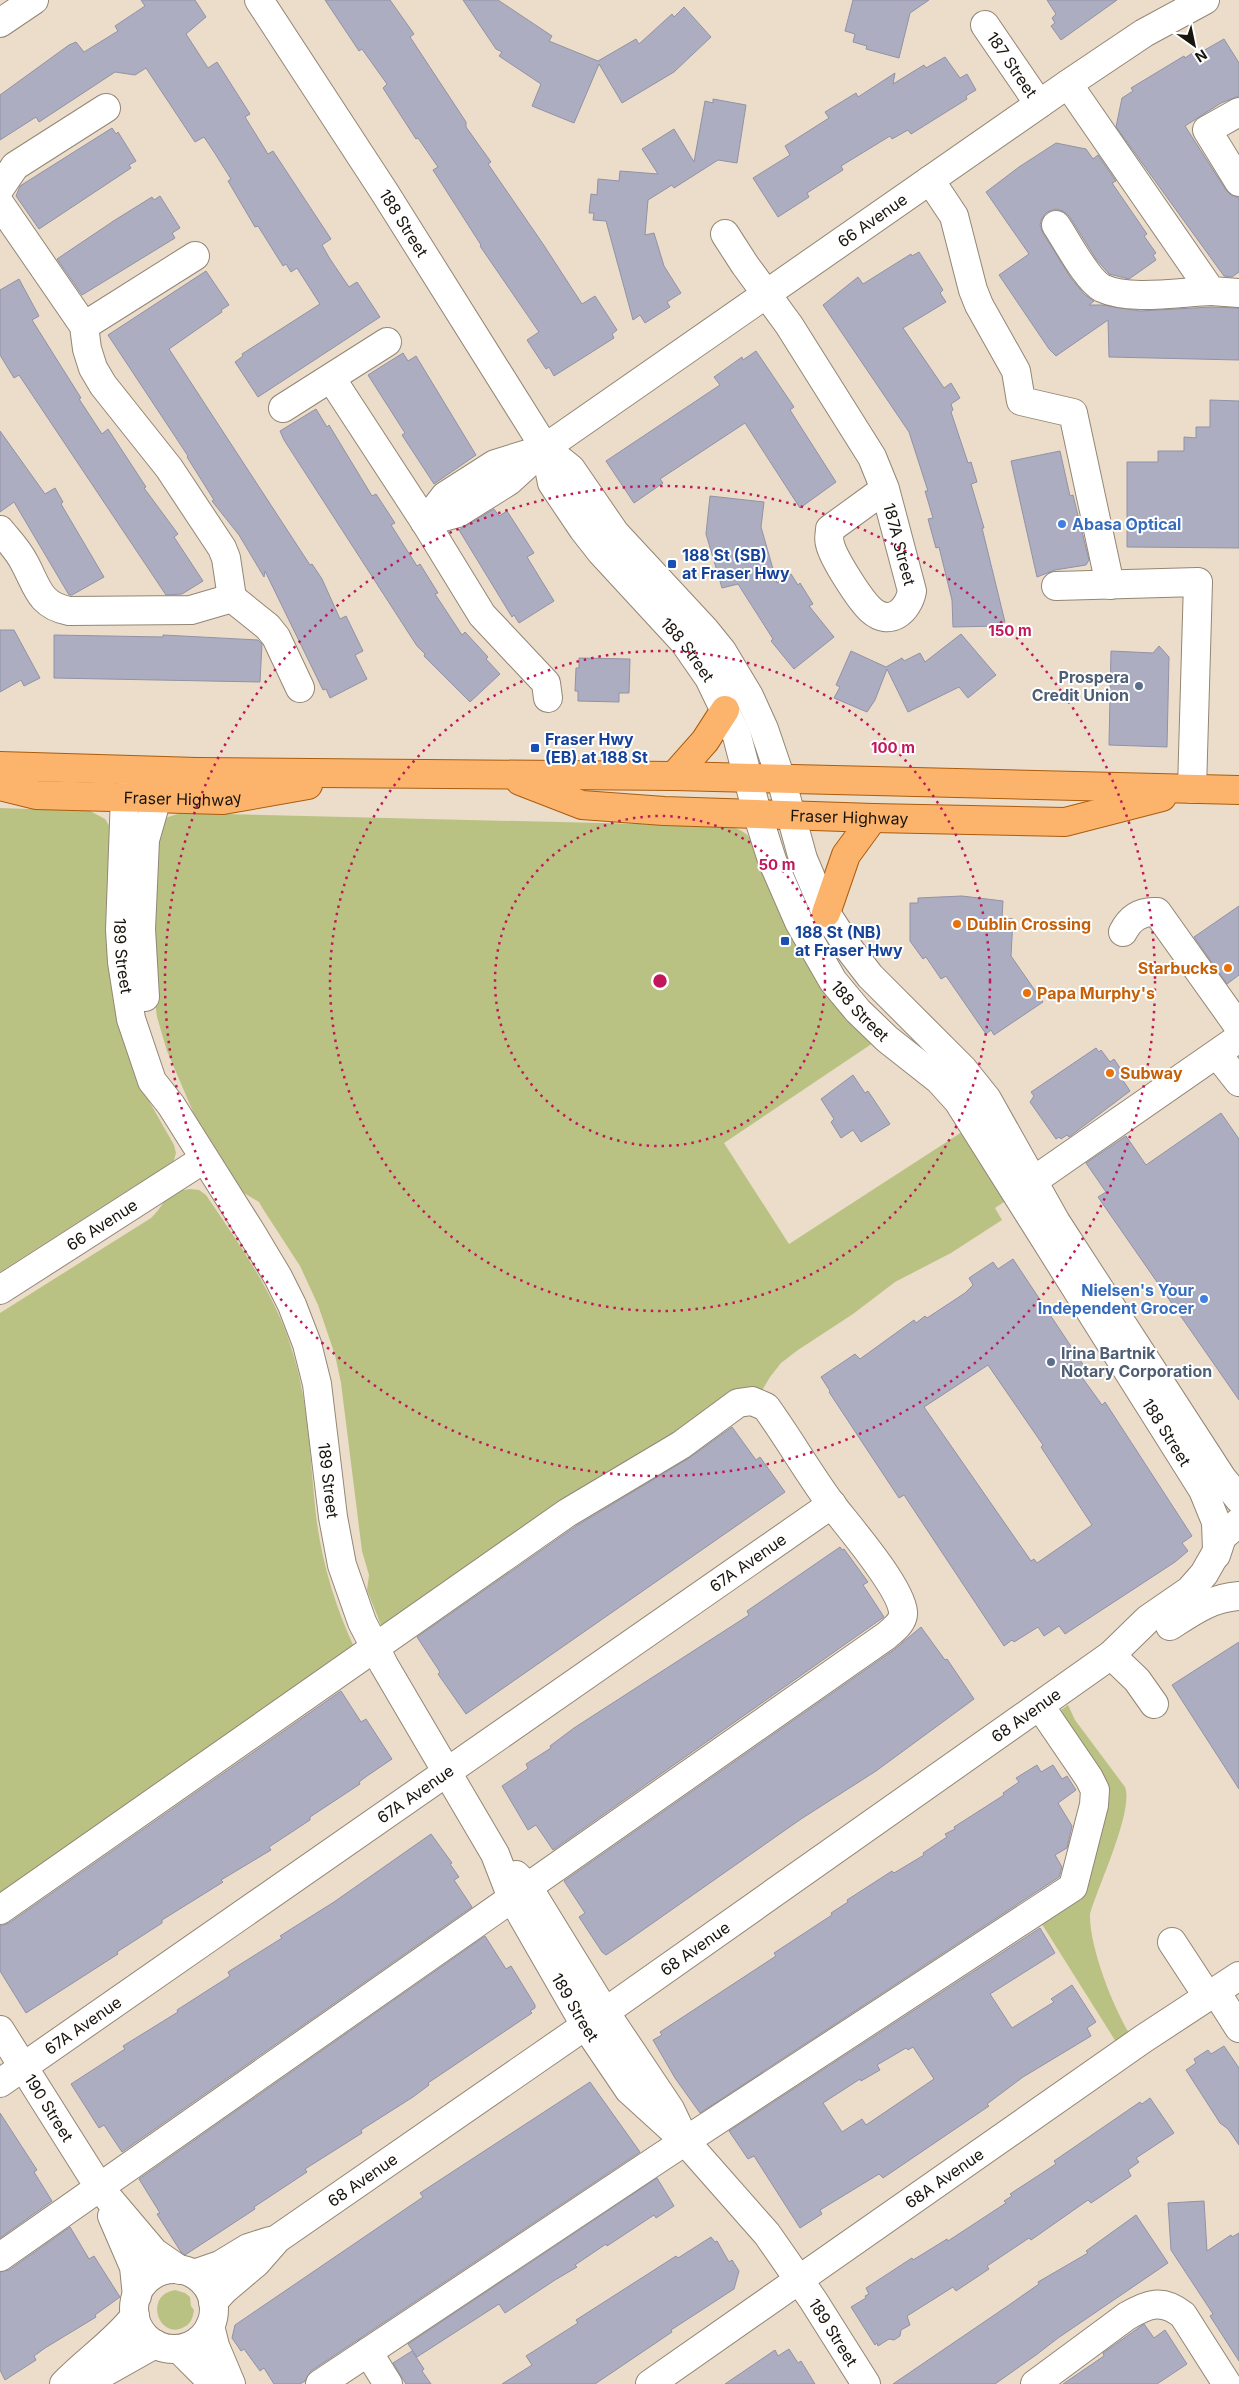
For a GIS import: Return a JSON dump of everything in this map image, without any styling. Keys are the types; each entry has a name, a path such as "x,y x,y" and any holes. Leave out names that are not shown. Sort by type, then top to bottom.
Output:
{"main road":[{"path":"674,776 705,741 725,710"},
{"name":"Fraser Highway","path":"0,766 197,772 674,776 1239,790"},
{"path":"125,796 129,790 197,772"},
{"name":"Fraser Highway","path":"0,786 36,795 223,800 364,774"},
{"name":"Fraser Highway","path":"507,776 582,805 664,811 1065,822 1192,789"},
{"path":"826,913 846,855 873,818"}],"street":[{"path":"0,23 34,0"},
{"name":"188 Street","path":"259,0 385,193 545,448 571,469 615,532 722,651 749,696 764,728 781,779 803,860 826,913 850,950 870,976 969,1076 986,1099 1027,1190 1203,1490 1216,1522 1216,1552 1219,1575 1228,1587 1239,1596"},
{"name":"66 Avenue","path":"425,522 445,496 495,464 545,448 1068,84 1144,33 1205,0"},
{"name":"187 Street","path":"985,25 1039,104"},
{"path":"1068,84 1210,291"},
{"path":"0,188 15,166 106,108"},
{"path":"1239,112 1208,130 1239,182"},
{"path":"930,180 954,216 973,290 979,305 1011,358 1016,371 1021,401 1073,413 1110,585"},
{"path":"0,204 84,326 87,349 93,368 103,385 169,468 222,548 226,558 232,598 276,636 300,688"},
{"path":"1056,225 1087,272 1101,287 1128,294 1210,291 1239,293"},
{"name":"187A Street","path":"726,234 789,325 872,457 885,489"},
{"path":"84,326 196,256"},
{"path":"283,408 387,342"},
{"path":"331,378 425,522 482,615 546,683 548,698"},
{"name":"188 Street","path":"545,448 552,483 583,529 601,552 684,642 709,678 737,736 766,845 788,898 813,948 833,981 858,1011 887,1039 940,1080 958,1100 1027,1190 1062,1230 1222,1478 1239,1499"},
{"path":"0,530 24,561 42,596 49,604 58,609 69,612 191,610 232,598"},
{"path":"1056,586 1198,582 1192,789"},
{"name":"189 Street","path":"125,796 120,921 122,962 130,1019 152,1081 171,1105 278,1277 307,1344 317,1384 333,1517 342,1565 355,1606 374,1648 446,1772 595,2019 629,2090 685,2141 767,2234 800,2280 866,2384"},
{"name":"189 Street","path":"157,798 144,840 141,960 146,1016 171,1105"},
{"path":"1123,932 1137,915 1157,912 1239,1027"},
{"path":"1027,1190 1239,1038"},
{"path":"1216,1054 1239,1082"},
{"name":"66 Avenue","path":"0,1290 204,1159"},
{"path":"0,1910 567,1513 680,1445 738,1402 752,1401 766,1407 832,1504 851,1527 901,1602 904,1614 898,1626 886,1636 0,2257"},
{"name":"67A Avenue","path":"0,2083 832,1504"},
{"name":"68 Avenue","path":"212,2314 224,2290 256,2263 276,2239 595,2019 1111,1655 1148,1619 1190,1590 1204,1574 1222,1537 1239,1522"},
{"name":"68 Avenue","path":"1111,1655 1157,1634 1200,1606 1221,1598 1239,1596"},
{"path":"1111,1655 1136,1680 1154,1704"},
{"path":"320,2384 1072,1887 1094,1805 1095,1790 1089,1778 1040,1706"},
{"path":"1172,1942 1239,2028"},
{"name":"68A Avenue","path":"650,2384 1143,2039 1239,1976"},
{"name":"190 Street","path":"0,2030 99,2187 154,2252 187,2272"},
{"name":"190 Street","path":"99,2187 134,2267 136,2306"},
{"name":"68 Avenue","path":"187,2272 220,2265 248,2248 276,2239"},
{"path":"64,2384 122,2332 136,2306 144,2283 156,2274 170,2270 187,2272 205,2284 212,2314 215,2346 232,2384"},
{"path":"1035,2384 1127,2316 1142,2307 1158,2303 1173,2307 1183,2315 1227,2384"},
{"path":"136,2306 143,2334 167,2346 214,2384"},
{"path":"84,2384 167,2346 197,2342 212,2314"},
{"path":"368,2352 388,2384"}],"green space":[{"path":"0,808 90,811 105,819 110,827 137,1072 149,1101 174,1145 176,1153 172,1167 136,1185 0,1272"},
{"path":"181,813 724,826 740,830 747,835 756,848 779,913 792,940 873,1043 724,1143 789,1244 962,1132 1007,1200 995,1208 1002,1220 951,1253 895,1282 853,1314 798,1350 781,1363 760,1394 399,1621 381,1625 367,1590 369,1575 362,1551 341,1383 335,1355 318,1305 300,1266 259,1202 244,1193 194,1114 167,1051 157,1017 152,980 155,828 165,818"},
{"path":"181,1190 199,1190 206,1195 255,1270 285,1329 303,1393 317,1523 323,1555 341,1617 354,1647 0,1896 0,1313 151,1218 170,1196"},
{"path":"1068,1705 1075,1720 1125,1787 1126,1798 1120,1830 1090,1914 1093,1943 1103,1976 1117,2010 1131,2036 1118,2045 1040,1921 1107,1792 1069,1730 1061,1710"},
{"path":"175,2290 185,2293 190,2297 191,2306 194,2310 190,2322 184,2327 175,2330 168,2328 162,2323 158,2316 157,2308 159,2300 165,2294"}],"building":[{"path":"141,0 195,0 206,17 186,34 208,68 217,62 250,114 245,117 268,154 273,151 331,239 322,245 330,259 349,287 357,282 380,317 258,397 235,362 243,356 242,354 320,304 297,268 291,272 286,264 283,266 258,226 255,227 228,181 231,179 204,137 195,142 146,68 135,75 115,72 39,122 36,117 0,140 0,95 69,45 76,42 84,52 118,31 115,26 145,6"},
{"path":"325,0 390,0 414,34 410,37 466,122 466,127 491,162 488,164 582,304 595,296 617,330 612,334 614,338 554,376 549,367 546,369 527,340 539,332 480,246 433,170 438,167 418,138 416,139 383,88 387,84 362,49 359,51"},
{"path":"463,0 498,0 552,36 549,41 598,61 636,39 639,44 672,14 674,17 684,7 711,37 674,72 622,103 599,64 574,123 532,106 541,84 499,56 502,52 496,49"},
{"path":"853,0 929,0 910,13 899,58 866,49 867,46 853,42 855,34 845,31"},
{"path":"1047,0 1117,0 1061,40 1051,26 1055,23 1052,18 1056,14"},
{"path":"1224,39 1239,63 1239,96 1221,103 1185,126 1226,190 1231,195 1239,198 1239,272 1232,277 1224,276 1116,127 1122,98 1133,91 1131,88 1184,56 1185,58 1194,52 1196,55"},
{"path":"945,57 960,78 967,74 976,90 966,96 967,99 911,134 908,130 892,139 890,136 841,166 843,170 807,193 809,197 778,217 753,178 790,155 785,146 829,118 825,112 856,93 858,97 895,73 893,84 924,65 926,68"},
{"path":"713,99 746,105 737,163 718,160 674,188 672,185 648,200 645,235 654,233 664,266 681,293 667,302 670,307 645,323 640,315 633,320 606,221 593,220 594,213 589,213 591,194 597,195 598,179 619,181 620,171 658,174 642,149 674,129 694,162 705,101 713,103"},
{"path":"112,128 116,134 118,132 136,161 129,165 131,168 39,229 16,196 20,186"},
{"path":"1056,143 1086,149 1093,159 1098,155 1116,181 1112,183 1147,234 1144,236 1156,253 1153,255 1156,260 1129,279 1109,274 1096,259 1069,216 1063,211 1056,209 1047,212 1042,218 1040,225 1043,233 1071,278 1084,294 1094,301 1089,305 1103,305 1140,311 1211,307 1239,308 1239,360 1109,357 1108,320 1056,356 1049,349 999,275 1029,254 986,192 1019,167"},
{"path":"160,196 180,228 172,233 175,238 82,295 57,259 152,197 154,200"},
{"path":"919,252 943,290 940,293 946,302 903,328 944,388 951,383 960,398 951,404 953,410 951,412 968,463 971,462 977,482 971,484 984,528 982,528 1005,622 998,622 998,626 953,627 952,600 939,547 936,548 928,519 933,518 925,491 928,491 909,432 823,305 858,277 863,284 911,254 912,256"},
{"path":"206,271 229,305 221,310 222,312 169,349 310,565 312,564 322,579 340,619 346,616 363,651 355,655 367,679 330,698 326,689 323,690 265,571 264,577 239,535 212,501 214,500 188,456 108,335"},
{"path":"19,279 39,316 32,320 81,398 79,399 102,434 108,429 146,487 144,488 178,534 174,537 203,581 182,594 166,595 19,375 14,378 0,355 0,290"},
{"path":"756,351 794,407 790,410 836,482 800,508 745,423 660,479 663,483 634,503 606,461 720,385 714,377 742,357 743,360"},
{"path":"403,353 408,361 416,356 476,455 434,484 402,435 405,433 368,375"},
{"path":"1210,400 1239,401 1239,548 1127,547 1127,462 1158,462 1158,451 1184,451 1184,437 1196,438 1196,427 1210,427"},
{"path":"316,409 327,427 329,425 372,496 376,494 395,523 391,525 417,566 420,564 438,593 435,594 462,635 465,632 488,657 486,659 500,674 470,702 424,656 425,654 417,646 284,440 280,431"},
{"path":"0,431 45,494 55,488 63,502 61,504 104,577 69,595 14,502 0,512"},
{"path":"1060,451 1070,496 1073,495 1089,560 1086,565 1055,570 1037,577 1011,461"},
{"path":"710,496 764,502 761,527 777,583 791,574 798,585 800,583 813,604 809,606 834,637 794,669 771,641 773,639 738,584 722,588 706,534"},
{"path":"494,509 499,516 507,511 534,553 527,557 554,601 519,623 514,615 512,617 459,530"},
{"path":"0,630 14,630 40,678 24,686 21,680 0,692"},
{"path":"961,634 996,675 968,698 959,687 908,712 887,669 875,700 867,712 834,698 840,687 836,685 851,651 886,667 902,658 904,661 920,653 925,662"},
{"path":"54,635 163,637 163,635 258,640 262,644 260,682 54,678"},
{"name":"Prospera Credit Union","path":"1159,646 1169,657 1167,747 1109,745 1111,651 1153,653"},
{"path":"579,658 630,659 629,693 619,693 619,702 578,701 578,691 575,691 576,668 579,668"},
{"path":"962,896 1003,901 1002,918 1013,919 1011,956 1043,1002 994,1035 991,1030 986,1034 946,976 941,979 926,957 923,959 910,941 910,903 918,903 918,898"},
{"path":"1239,906 1239,975 1227,984 1194,937"},
{"path":"1096,1048 1099,1052 1101,1050 1110,1062 1114,1059 1126,1077 1122,1079 1130,1091 1069,1137 1067,1135 1061,1139 1059,1137 1056,1139 1030,1102 1034,1096 1031,1092"},
{"path":"853,1075 865,1093 868,1091 890,1124 861,1142 853,1130 841,1138 831,1122 834,1119 821,1099"},
{"name":"Nielsen's Your Independent Grocer","path":"1221,1113 1239,1139 1239,1400 1098,1197 1106,1192 1086,1163 1126,1136 1146,1165"},
{"path":"1013,1259 1088,1372 1081,1376 1102,1405 1105,1402 1192,1536 1182,1543 1188,1551 1175,1562 1065,1634 1059,1626 1044,1636 1038,1627 1004,1646 904,1495 899,1498 821,1377 855,1354 860,1359 914,1320 916,1323 925,1316 927,1318 965,1293 973,1285 969,1278 993,1262 998,1269","holes":["988,1365 1043,1445 1041,1447 1092,1525 1037,1563 1034,1559 1031,1561 924,1407"]},
{"path":"732,1427 756,1460 760,1457 785,1492 466,1714 438,1674 440,1672 417,1637 576,1526 689,1458"},
{"path":"840,1547 842,1550 844,1549 868,1582 863,1585 884,1617 553,1850 536,1825 528,1830 502,1786 526,1770 528,1768 526,1764 551,1748 550,1746 574,1728 749,1615 747,1611"},
{"path":"921,1627 945,1660 947,1659 974,1699 876,1771 801,1819 630,1939 606,1955 602,1952 579,1917 585,1913 564,1881 895,1649"},
{"path":"1239,1642 1239,1789 1172,1685"},
{"path":"341,1691 361,1722 366,1719 392,1759 359,1782 360,1784 310,1817 310,1820 269,1847 271,1850 221,1880 223,1882 162,1920 162,1923 117,1952 118,1954 26,2013 0,1971 0,1926 9,1923"},
{"path":"1037,1765 1041,1772 1053,1765 1062,1779 1067,1776 1076,1790 1058,1803 1072,1826 1067,1848 1055,1855 1062,1867 1059,1877 700,2113 675,2078 653,2040 662,2035 660,2032 776,1956 774,1953 832,1915 831,1913 848,1902 847,1900 892,1871 894,1873 924,1855 923,1853 947,1837 945,1834 1004,1795 1003,1793 1019,1782 1016,1778"},
{"path":"431,1834 452,1863 450,1864 459,1877 454,1880 472,1907 122,2152 104,2125 99,2128 71,2084 125,2049 123,2046 178,2012 177,2010 230,1976 228,1972 282,1938 280,1936 334,1902"},
{"path":"1040,1928 1055,1953 990,1994 1012,2028 1054,2002 1051,1999 1072,1985 1096,2022 1087,2028 1091,2036 1023,2077 987,2104 989,2106 883,2178 879,2174 820,2210 822,2214 800,2228 754,2156 748,2159 729,2131","holes":["913,2047 934,2079 866,2125 862,2119 842,2132 823,2103 860,2079 861,2081 880,2070 877,2065 906,2048 908,2050"]},
{"path":"485,1936 506,1969 511,1966 535,2005 535,2008 530,2011 532,2013 428,2083 429,2085 413,2097 361,2130 362,2133 305,2169 307,2172 254,2207 255,2209 185,2255 181,2252 157,2214 160,2213 139,2179"},
{"path":"1224,2046 1239,2068 1239,2145 1228,2129 1220,2123 1186,2070 1196,2063 1194,2059 1208,2050 1211,2054"},
{"path":"590,2082 640,2152 311,2371 305,2381 300,2384 274,2384 264,2368 260,2371 244,2349 241,2351 232,2338 235,2325 423,2197 420,2193"},
{"path":"1150,2098 1174,2133 1136,2158 1139,2162 1128,2170 1131,2176 1091,2203 1088,2200 1031,2240 1029,2238 987,2266 989,2269 956,2291 953,2287 907,2316 910,2325 901,2330 900,2336 894,2340 889,2339 878,2346 877,2343 875,2345 851,2307 866,2298 865,2296 869,2294 866,2288 912,2258 913,2260 947,2239 948,2241 1006,2203 1004,2201 1012,2196 1010,2194 1056,2164 1054,2161 1140,2102 1142,2104"},
{"path":"0,2113 37,2170 34,2172 52,2201 0,2238"},
{"path":"657,2178 674,2206 656,2218 654,2215 607,2246 606,2244 575,2265 577,2267 505,2313 499,2304 417,2357 408,2344"},
{"path":"1204,2201 1207,2251 1231,2235 1232,2237 1239,2233 1239,2361 1210,2316 1213,2314 1171,2250 1168,2203"},
{"path":"1136,2215 1168,2263 1058,2338 995,2384 893,2384 1039,2284 1038,2282 1088,2253 1086,2251"},
{"path":"70,2227 89,2259 94,2256 120,2297 95,2315 96,2317 45,2348 34,2356 36,2360 5,2380 0,2370 0,2272 9,2270"},
{"path":"711,2237 715,2242 717,2241 729,2262 732,2260 739,2271 734,2289 671,2330 672,2332 595,2384 502,2384 532,2365 526,2356 578,2323 576,2320 676,2256 678,2258"},
{"path":"1144,2324 1154,2338 1165,2330 1187,2364 1157,2384 1063,2384 1104,2356 1103,2353"},
{"path":"789,2349 798,2363 801,2361 815,2384 725,2384 775,2350 778,2356"},
{"path":"412,2351 431,2384 406,2384 393,2363"}],"place":[{"name":"Abasa Optical","path":"1062,524"},
{"name":"188 St (SB) at Fraser Hwy","path":"672,564"},
{"name":"Prospera Credit Union","path":"1139,686"},
{"name":"Fraser Hwy (EB) at 188 St","path":"535,748"},
{"name":"Dublin Crossing","path":"957,924"},
{"name":"188 St (NB) at Fraser Hwy","path":"785,941"},
{"name":"Starbucks","path":"1228,968"},
{"name":"Papa Murphy's","path":"1027,993"},
{"name":"Subway","path":"1110,1073"},
{"name":"Nielsen's Your Independent Grocer","path":"1204,1299"},
{"name":"Irina Bartnik Notary Corporation","path":"1051,1362"}]}
